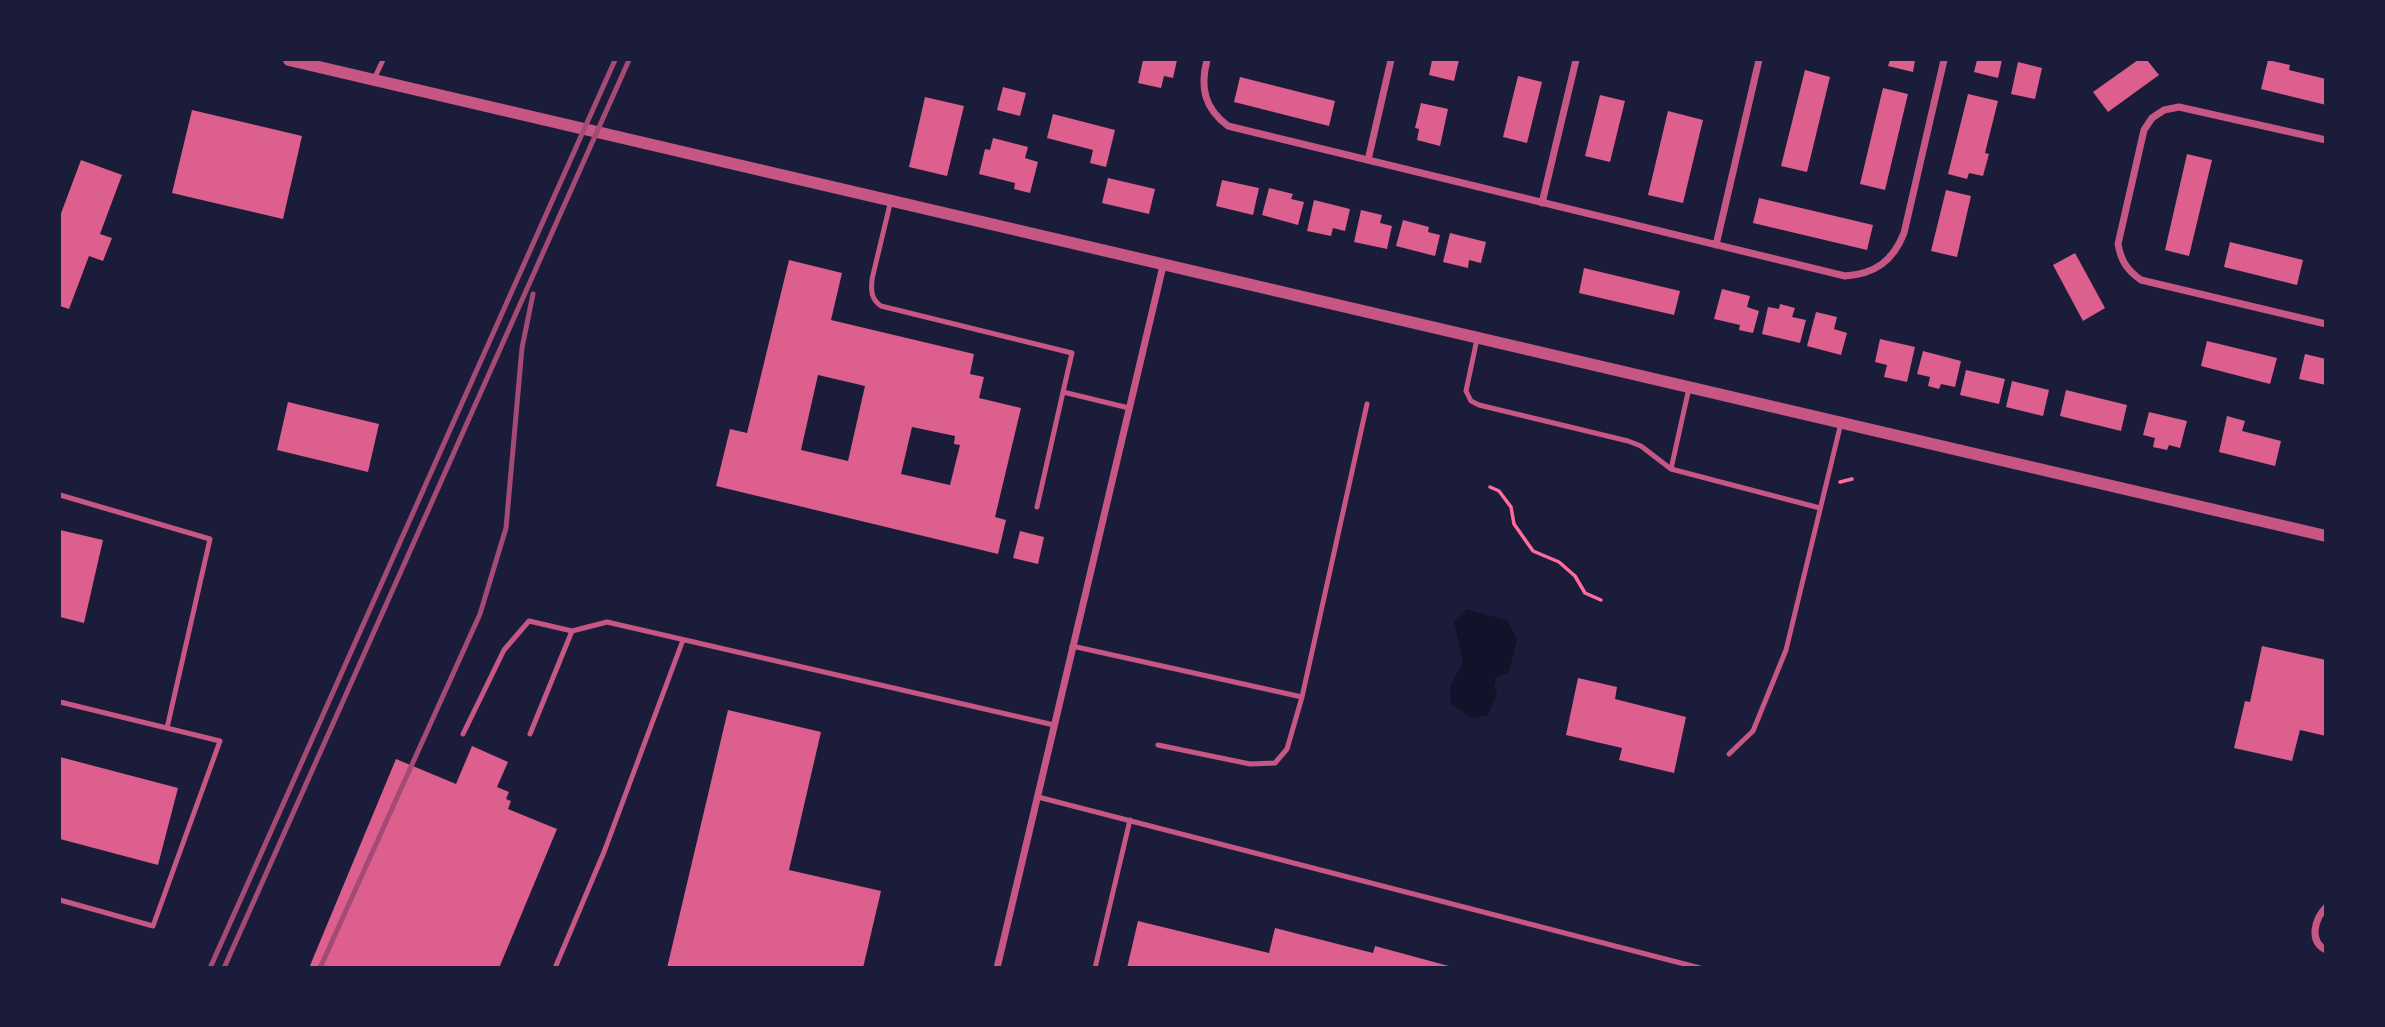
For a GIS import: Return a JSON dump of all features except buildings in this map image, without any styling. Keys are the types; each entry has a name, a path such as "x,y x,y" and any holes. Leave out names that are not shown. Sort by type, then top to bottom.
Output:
{"street":[{"path":"295,60 2326,536"},
{"path":"1207,60 1203,90 1216,117 1228,126 1845,276 1861,275 1875,270 1889,260 1898,247 1904,233 1944,60"},
{"path":"1368,160 1391,60"},
{"path":"1542,203 1576,60"},
{"path":"1716,245 1759,60"},
{"path":"2326,140 2188,107 2164,110 2152,118 2144,130 2118,244 2121,258 2129,271 2141,280 2326,324"},
{"path":"997,968 1163,265"},
{"path":"2326,907 2315,930 2316,940 2320,947 2326,950"}],"lane":[{"path":"374,79 383,60"},
{"path":"891,200 872,279 871,291 876,303 1072,353 1037,507"},
{"path":"1477,339 1466,391 1471,401 1479,405 1629,441 1655,455 1671,469 1820,508"},
{"path":"1671,469 1689,388"},
{"path":"1063,392 1129,408"},
{"path":"1158,745 1250,764 1275,763 1287,749 1302,697 1367,404"},
{"path":"1729,754 1753,731 1786,650 1841,423"},
{"path":"60,495 209,539 167,728"},
{"path":"463,734 504,650 529,621 572,631 607,622 1054,725"},
{"path":"530,734 572,631"},
{"path":"555,968 604,852 683,639"},
{"path":"1072,646 1302,697"},
{"path":"60,702 220,741 153,926 60,900"},
{"path":"1038,797 1700,968"},
{"path":"1095,968 1130,820"}],"path":[{"path":"1834,483 1852,479"},
{"path":"1490,487 1499,491 1511,507 1514,524 1533,551 1559,562 1575,576 1585,593 1601,600"}],"shaded area":[{"path":"1467,609 1508,621 1517,640 1509,672 1496,678 1494,687 1497,694 1487,716 1472,718 1451,704 1450,687 1463,662 1454,621"}],"railway":[{"path":"210,968 615,60"},
{"path":"224,968 629,60"},
{"path":"320,968 480,614 506,528 522,348 533,294"}]}
